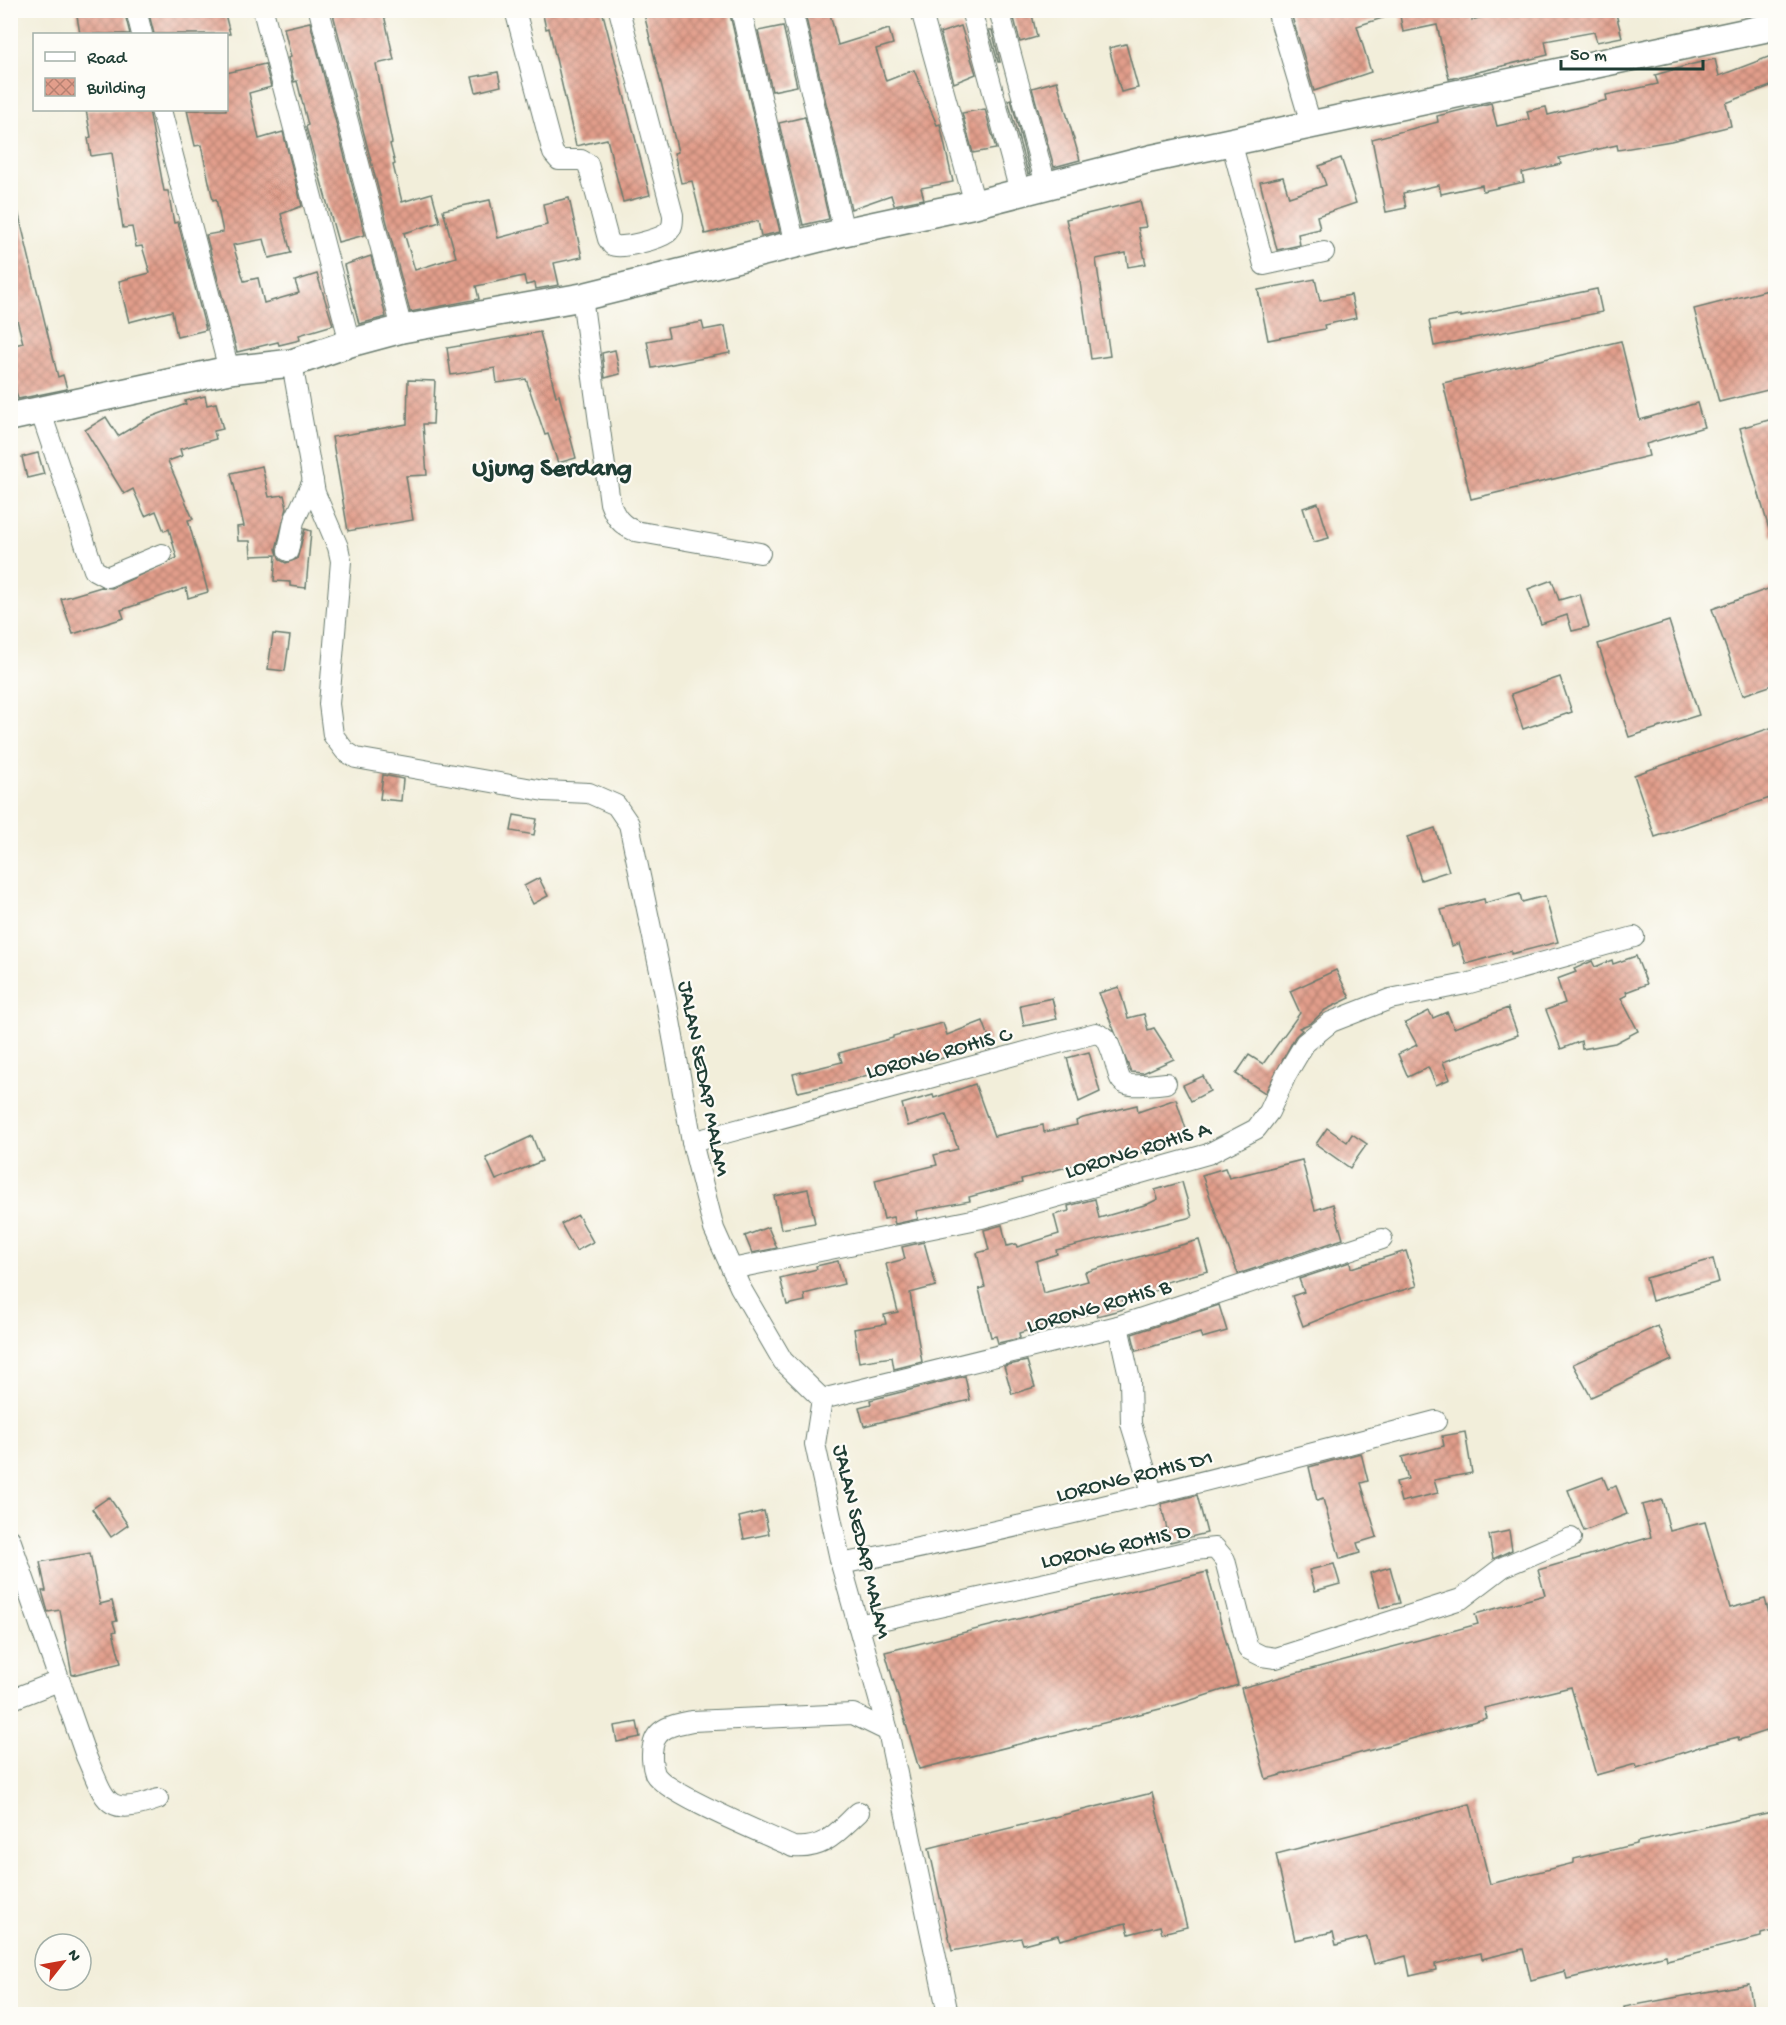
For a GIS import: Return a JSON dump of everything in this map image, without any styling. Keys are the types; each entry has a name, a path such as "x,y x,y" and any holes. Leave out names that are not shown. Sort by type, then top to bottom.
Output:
{"main road":[{"path":"10,417 229,370 292,363 350,342 402,329 582,297 844,232 975,204 1231,141 1776,26"}],"street":[{"path":"136,10 142,33"},
{"path":"263,10 350,342"},
{"path":"319,10 402,329"},
{"path":"515,10 553,153 560,160 581,160 588,164 608,240 616,248 622,248 666,233 673,225 673,215 619,10"},
{"path":"741,10 795,245"},
{"path":"792,10 844,232"},
{"path":"971,10 1020,192"},
{"path":"999,10 1046,185"},
{"path":"1277,10 1311,123"},
{"path":"925,11 975,204"},
{"path":"162,111 229,370"},
{"path":"1231,141 1264,266 1324,252"},
{"path":"582,297 610,503 614,515 626,527 635,531 760,553"},
{"path":"288,551 294,521 313,481 292,363"},
{"path":"40,410 94,570 107,577 162,554"},
{"name":"JALAN SEDAP MALAM","path":"313,481 315,493 338,547 341,561 329,704 333,735 345,751 356,758 544,791 589,793 616,805 629,824 667,1004 692,1142 714,1229 732,1269 783,1361 822,1399 815,1444 841,1564 888,1731 948,2014"},
{"name":"LORONG ROHIS A","path":"732,1269 982,1218 1208,1154 1256,1129 1269,1112 1286,1075 1305,1043 1331,1022 1390,999 1466,984 1634,937"},
{"name":"LORONG ROHIS C","path":"692,1142 1096,1032 1106,1038 1119,1077 1126,1085 1131,1087 1166,1083"},
{"name":"LORONG ROHIS B","path":"822,1399 1118,1326 1382,1239"},
{"path":"1118,1326 1131,1380 1131,1424 1154,1495"},
{"name":"LORONG ROHIS D1","path":"841,1564 999,1532 1154,1495 1436,1421"},
{"name":"LORONG ROHIS D","path":"858,1625 1194,1550 1215,1548 1225,1560 1248,1649 1262,1656 1276,1658 1461,1599 1503,1567 1571,1538"},
{"path":"10,1539 86,1756 108,1801 120,1809 133,1808 158,1799"},
{"path":"10,1700 59,1681"},
{"path":"859,1812 824,1843 810,1849 793,1847 686,1797 661,1780 655,1774 653,1765 653,1743 659,1733 674,1724 692,1721 854,1714 888,1731"}],"building":[{"path":"76,10 124,10 130,33 80,33"},
{"path":"148,10 224,10 230,34 228,33 154,33"},
{"path":"332,10 383,10 394,60 376,64 392,143 390,144 395,164 393,165 402,202 432,193 440,222 404,233 415,270 456,257 443,210 490,200 498,238 547,225 543,204 569,198 582,257 554,263 559,285 536,289 535,283 526,285 524,276 476,286 479,299 410,312"},
{"path":"542,10 602,10 650,195 623,202 607,139 576,146 549,28 546,29"},
{"path":"643,10 729,10 780,232 761,236 758,221 705,234 692,181 681,183 674,153 678,152"},
{"path":"829,10 838,45 889,29 893,44 876,49 886,81 914,70 937,125 940,124 953,182 921,188 924,199 894,205 891,195 851,209 805,14"},
{"path":"1012,10 1031,10 1037,37 1020,42"},
{"path":"1290,10 1394,10 1395,14 1357,26 1371,72 1314,91"},
{"path":"1399,10 1473,10 1472,20 1507,10 1615,10 1622,37 1597,42 1594,32 1545,41 1548,55 1449,79 1437,25 1403,32"},
{"path":"310,22 365,235 338,242 306,127 308,125 297,81 294,82 284,28"},
{"path":"783,26 797,86 772,91 758,31"},
{"path":"961,26 976,74 954,83 940,33"},
{"path":"989,30 992,30 1000,62 998,62"},
{"path":"1126,44 1138,88 1121,92 1109,48"},
{"path":"1776,54 1776,84 1726,103 1731,126 1671,141 1618,150 1617,145 1559,158 1561,164 1522,173 1524,182 1483,191 1482,185 1441,194 1439,185 1403,193 1406,208 1386,212 1372,139 1438,122 1437,116 1491,103 1497,126 1529,119 1527,111 1546,107 1548,115 1607,100 1606,95 1658,84 1655,75 1693,64 1715,59 1719,76"},
{"path":"265,64 271,87 249,93 259,139 283,132 302,206 281,214 291,253 269,258 264,239 233,245 244,281 258,278 264,303 299,293 295,281 317,274 333,325 299,335 300,340 279,345 278,342 237,352 206,235 223,232 216,199 213,200 201,145 195,146 187,111 228,111 228,73"},
{"path":"498,72 501,86 476,92 472,77"},
{"path":"1057,81 1080,160 1054,167 1032,88"},
{"path":"1011,99 1030,173 1028,174 1008,100"},
{"path":"985,109 996,149 973,153 962,113"},
{"path":"86,111 149,111 164,191 168,191 174,223 178,222 206,330 177,337 172,311 129,322 119,281 150,273 142,246 136,247 132,227 123,228 112,153 91,156 88,138 91,137"},
{"path":"805,117 829,219 803,225 779,123"},
{"path":"1341,158 1356,203 1317,216 1320,229 1298,234 1300,245 1277,250 1260,182 1283,177 1289,197 1326,185 1319,166"},
{"path":"1140,201 1146,227 1138,228 1146,264 1128,267 1126,253 1096,259 1110,356 1091,359 1078,268 1066,219"},
{"path":"16,203 58,377 63,375 67,389 18,399 10,368 10,346 23,343 10,293 10,204"},
{"path":"371,256 386,317 359,324 344,265"},
{"path":"1315,279 1320,301 1351,295 1356,318 1324,325 1325,329 1268,340 1258,290"},
{"path":"1776,288 1776,388 1719,402 1694,309"},
{"path":"1597,289 1602,312 1434,346 1429,321 1461,315 1461,317"},
{"path":"702,322 704,330 725,326 730,353 652,368 647,341 669,337 667,328"},
{"path":"540,332 556,396 559,395 576,458 558,463 548,434 545,435 526,379 497,383 495,368 451,375 447,348"},
{"path":"1621,341 1640,420 1697,403 1704,427 1646,444 1649,456 1471,499 1443,383"},
{"path":"615,350 620,374 605,378 602,353"},
{"path":"408,380 435,381 433,424 423,424 427,475 406,476 413,520 348,531 332,437 407,424"},
{"path":"205,396 207,405 216,403 223,429 214,431 216,439 180,449 182,456 168,461 193,519 188,520 208,592 188,598 186,588 121,610 124,618 73,634 61,599 101,587 112,588 177,558 169,529 164,531 156,511 145,516 133,489 124,494 85,430 106,417 118,436 148,418 186,404 185,401"},
{"path":"1776,418 1776,536 1771,536 1740,428"},
{"path":"38,453 44,474 27,478 22,457"},
{"path":"262,466 269,497 284,495 287,508 276,549 280,560 286,563 297,559 305,529 311,531 306,588 290,586 290,582 274,581 276,555 251,556 250,541 238,541 237,527 244,526 231,473"},
{"path":"1318,503 1329,538 1314,542 1303,508"},
{"path":"1552,580 1559,600 1580,594 1589,627 1572,631 1567,615 1541,624 1528,589"},
{"path":"1776,586 1776,684 1743,695 1712,609"},
{"path":"1669,621 1699,715 1629,737 1598,644"},
{"path":"273,634 290,636 285,671 268,669"},
{"path":"1560,677 1572,712 1523,729 1511,694"},
{"path":"1776,726 1776,796 1655,837 1634,775"},
{"path":"383,775 403,779 401,801 380,799"},
{"path":"514,815 537,819 534,835 511,831"},
{"path":"1435,828 1449,871 1421,880 1407,837"},
{"path":"539,878 548,896 533,904 524,886"},
{"path":"1520,894 1522,902 1545,896 1558,942 1511,954 1511,951 1466,964 1459,943 1452,946 1441,910 1484,899 1485,903"},
{"path":"1636,956 1647,984 1626,992 1627,995 1621,998 1638,1031 1615,1043 1582,1049 1581,1041 1561,1049 1546,1010 1565,1003 1557,979 1576,972 1574,969 1592,961 1595,967 1612,960 1613,964"},
{"path":"1336,970 1350,998 1325,1010 1311,1023 1299,1028 1302,1030 1295,1037 1265,1093 1236,1074 1249,1055 1263,1064 1300,1013 1290,991"},
{"path":"1119,987 1128,1018 1144,1014 1148,1030 1154,1028 1174,1059 1143,1073 1131,1072 1099,993"},
{"path":"1052,998 1057,1019 1024,1026 1020,1005"},
{"path":"1508,1008 1518,1035 1443,1062 1450,1079 1436,1085 1428,1067 1408,1077 1398,1054 1417,1045 1405,1023 1429,1011 1433,1018 1447,1012 1454,1028"},
{"path":"983,1021 990,1040 950,1056 929,1062 927,1057 848,1081 798,1092 793,1074 842,1062 839,1053 943,1023 947,1035"},
{"path":"1089,1052 1100,1092 1079,1102 1067,1058"},
{"path":"1203,1076 1210,1091 1191,1101 1183,1085"},
{"path":"975,1084 994,1136 1043,1125 1044,1132 1077,1125 1076,1121 1083,1118 1137,1105 1138,1112 1176,1099 1188,1135 1148,1151 1114,1159 1113,1155 1021,1179 1022,1183 969,1197 970,1201 916,1211 918,1219 895,1224 893,1217 884,1219 875,1180 937,1165 934,1155 958,1149 946,1115 908,1126 902,1104 933,1095 934,1098"},
{"path":"1327,1128 1347,1142 1352,1134 1367,1144 1350,1168 1316,1144"},
{"path":"532,1136 542,1161 496,1180 486,1158"},
{"path":"1302,1160 1315,1210 1333,1204 1343,1239 1238,1274 1202,1175 1225,1168 1229,1178"},
{"path":"1182,1182 1192,1217 1056,1250 1057,1254 1036,1261 1043,1293 1088,1281 1085,1272 1199,1240 1208,1271 1166,1282 1167,1288 1121,1299 1124,1309 1097,1316 1096,1312 1050,1324 1019,1333 1020,1338 998,1343 996,1336 991,1337 979,1289 985,1287 977,1253 989,1250 984,1230 1002,1225 1007,1246 1016,1244 1017,1247 1059,1234 1054,1215 1069,1211 1068,1206 1095,1199 1099,1218 1148,1204 1158,1199 1155,1190"},
{"path":"808,1189 815,1223 781,1229 774,1196"},
{"path":"578,1215 593,1242 576,1251 561,1224"},
{"path":"768,1227 777,1248 752,1253 745,1236"},
{"path":"924,1242 936,1286 910,1293 922,1362 894,1369 892,1357 859,1362 854,1329 886,1324 884,1315 898,1312 886,1264 905,1259 902,1247"},
{"path":"1406,1251 1417,1286 1363,1302 1303,1326 1292,1296 1304,1292 1299,1279 1350,1262 1351,1268"},
{"path":"1713,1259 1719,1282 1652,1301 1646,1278"},
{"path":"838,1261 844,1284 804,1294 805,1301 787,1305 780,1278"},
{"path":"1219,1305 1227,1331 1202,1338 1200,1333 1136,1351 1132,1334"},
{"path":"1658,1326 1672,1360 1591,1397 1573,1364"},
{"path":"1027,1361 1035,1387 1012,1394 1004,1366"},
{"path":"965,1376 970,1400 864,1426 859,1407 871,1404 870,1400"},
{"path":"1465,1432 1472,1473 1434,1480 1438,1493 1401,1502 1396,1482 1408,1479 1402,1457 1444,1446 1442,1436"},
{"path":"1361,1453 1368,1481 1361,1483 1377,1537 1357,1543 1360,1553 1340,1559 1323,1499 1317,1501 1309,1467"},
{"path":"1603,1477 1608,1489 1616,1486 1627,1514 1584,1531 1568,1490"},
{"path":"1197,1495 1207,1533 1170,1542 1161,1504"},
{"path":"109,1497 128,1525 111,1537 92,1509"},
{"path":"1662,1500 1670,1531 1705,1522 1730,1608 1765,1599 1776,1637 1776,1728 1739,1740 1738,1737 1702,1746 1637,1768 1636,1764 1596,1775 1571,1687 1484,1708 1487,1718 1266,1779 1241,1688 1478,1624 1475,1614 1545,1595 1538,1570 1651,1537 1642,1505"},
{"path":"764,1511 769,1534 744,1539 739,1517"},
{"path":"1509,1531 1512,1550 1493,1559 1489,1535"},
{"path":"90,1553 100,1604 112,1601 117,1621 113,1622 116,1631 113,1632 121,1663 72,1675 60,1610 48,1612 42,1591 46,1591 40,1562"},
{"path":"1334,1564 1340,1584 1315,1591 1309,1570"},
{"path":"1390,1567 1400,1603 1380,1608 1370,1573"},
{"path":"1207,1572 1238,1685 1176,1705 919,1769 885,1652"},
{"path":"637,1722 640,1737 617,1742 614,1726"},
{"path":"1152,1793 1187,1927 1162,1933 1160,1926 1129,1934 1126,1923 1060,1940 1058,1935 1023,1944 1021,1938 952,1951 929,1848"},
{"path":"1470,1804 1490,1884 1574,1863 1574,1859 1637,1844 1637,1842 1776,1811 1776,1930 1761,1934 1761,1937 1667,1960 1666,1955 1567,1979 1565,1971 1531,1980 1523,1949 1482,1959 1481,1953 1435,1964 1436,1970 1410,1976 1406,1956 1374,1964 1367,1937 1336,1945 1333,1932 1295,1940 1276,1854"},
{"path":"1749,1984 1754,2014 1625,2014 1624,2007"}],"district":[{"name":"Ujung Serdang","path":"552,466"}]}
